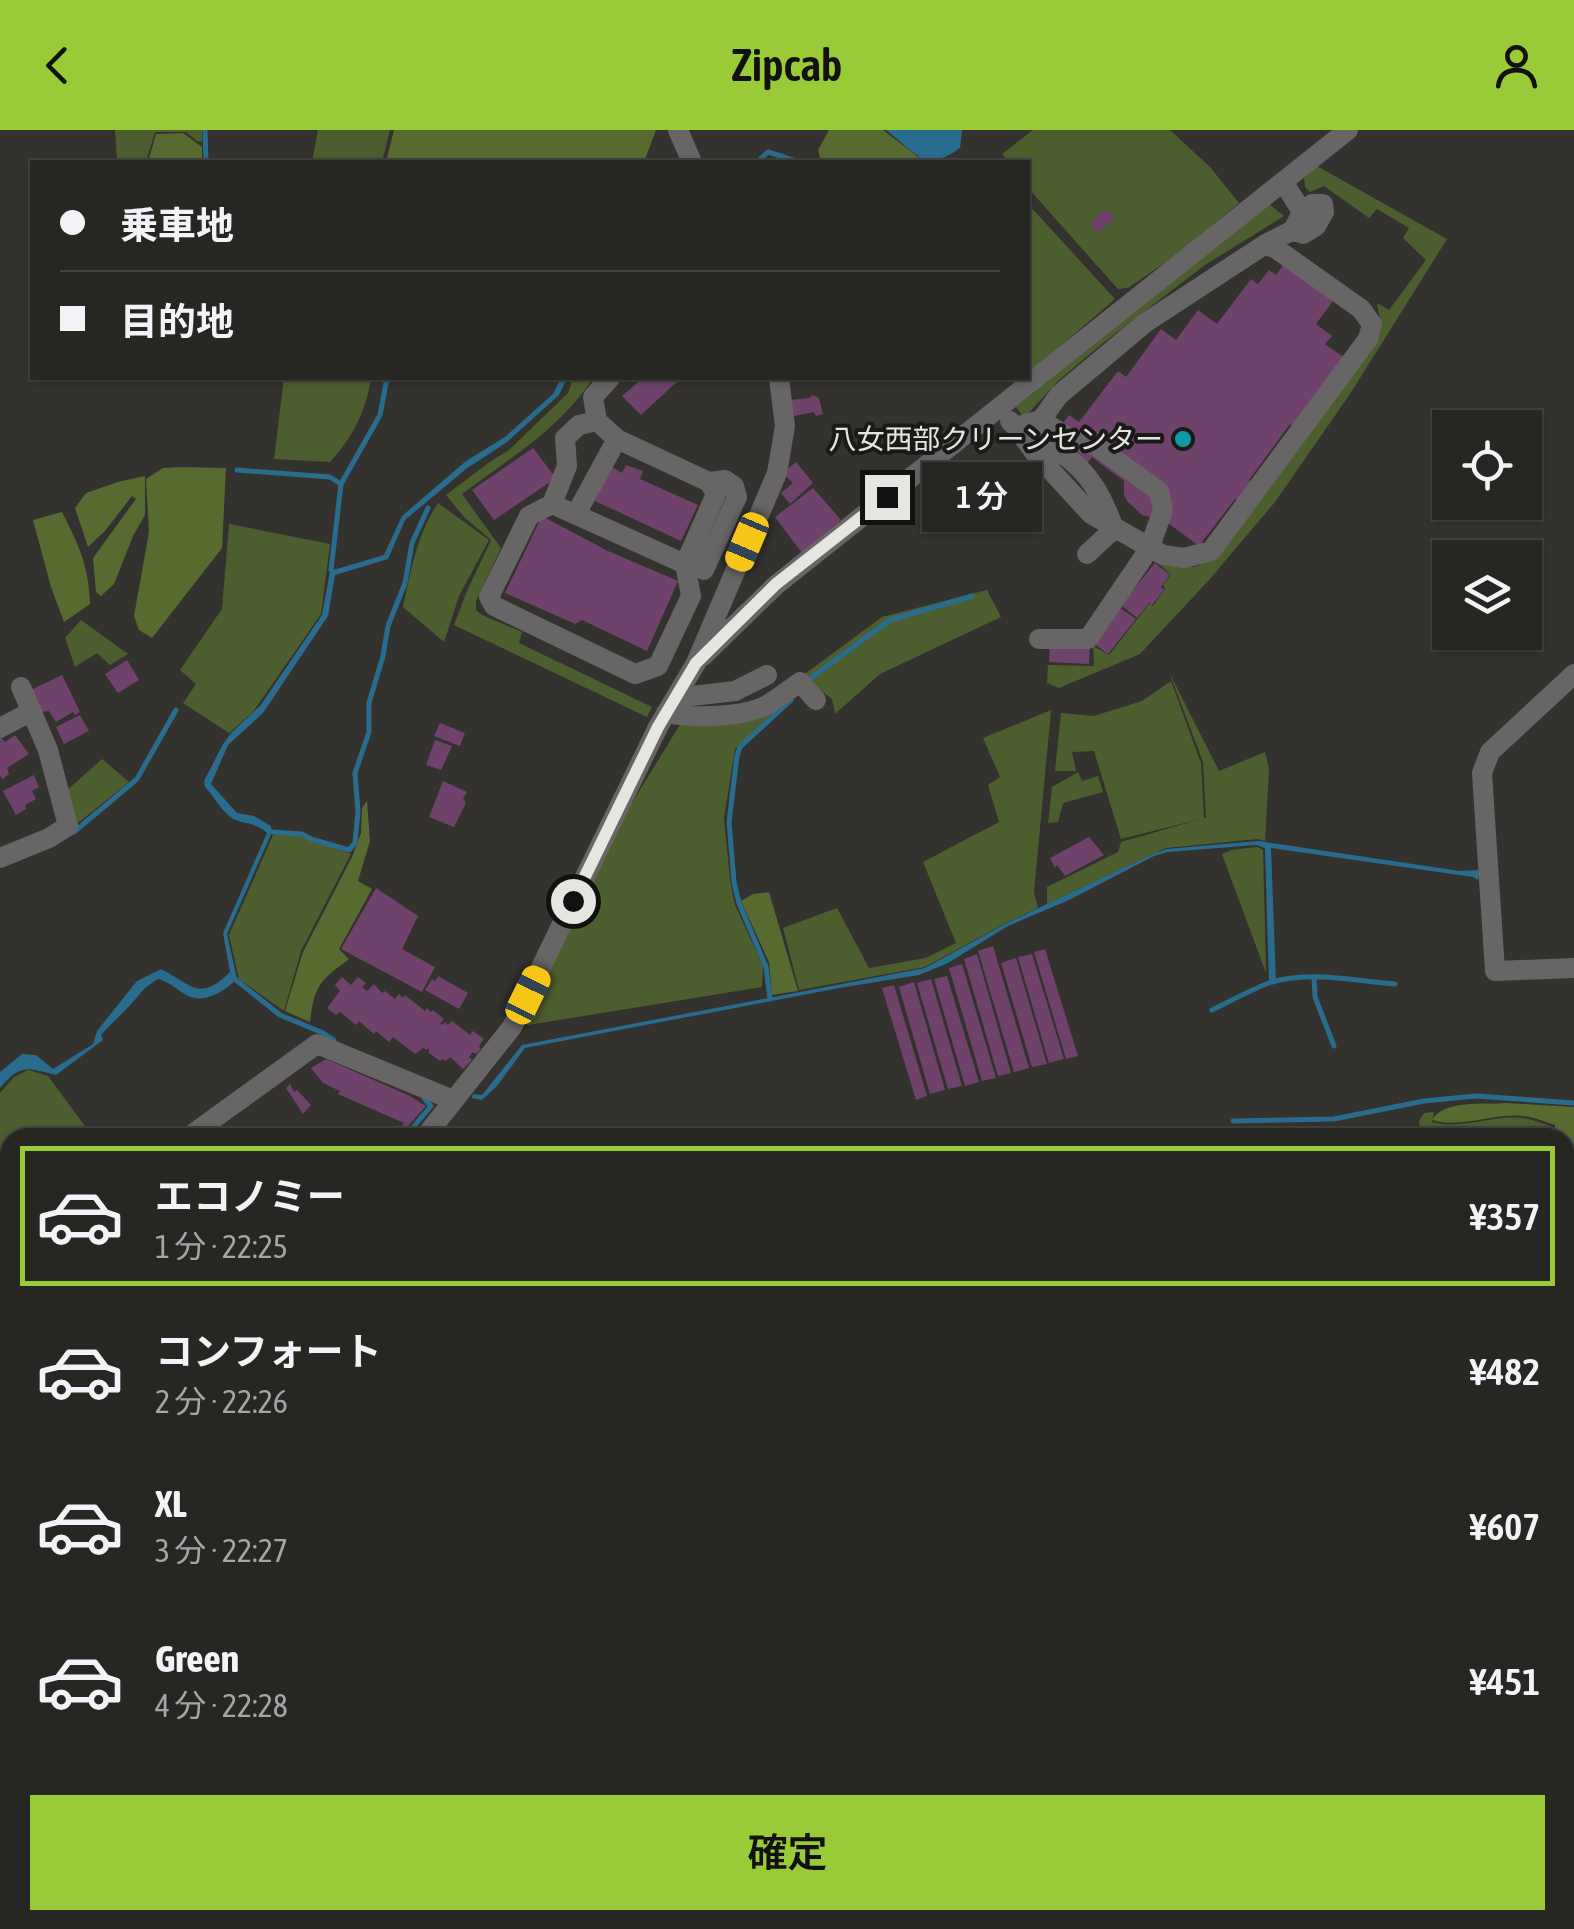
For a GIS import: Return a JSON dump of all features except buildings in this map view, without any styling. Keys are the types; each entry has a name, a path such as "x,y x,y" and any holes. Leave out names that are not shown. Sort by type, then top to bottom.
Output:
{"street":[{"path":"678,130 691,160"},
{"path":"696,663 776,584 1348,130"},
{"path":"1284,183 1304,228 1297,243 1296,262"},
{"path":"1016,427 1041,420 1059,395 1144,323 1264,246 1316,226 1331,208"},
{"path":"998,409 1091,514 1162,555 1184,558 1212,551 1368,339 1372,324 1361,309 1296,262 1275,248 1264,246"},
{"path":"608,380 593,397 597,422 617,439 709,482 726,480 734,486 737,497 722,531 695,567"},
{"path":"432,1128 512,1027 670,705 696,663 776,474 785,426 779,380"},
{"path":"1039,639 1088,639 1149,549 1163,510 1159,492 1095,445 1072,440 1041,420"},
{"path":"597,422 578,425 565,438 567,466 552,504 529,516 489,597 494,606 635,674 658,666 691,596 695,567 716,494 709,482"},
{"path":"576,514 617,439"},
{"path":"552,504 695,567"},
{"path":"1087,554 1114,529"},
{"path":"722,531 747,542"},
{"path":"1574,674 1490,752 1482,773 1495,970 1574,968"},
{"path":"670,705 735,691 767,675"},
{"path":"670,705 688,718 745,712 764,707 800,682 816,700"},
{"path":"0,858 68,826 48,750 21,687"},
{"path":"0,728 32,710"},
{"path":"201,1128 317,1044 453,1100"}],"green space":[{"path":"115,130 202,130 202,142 186,132 155,132 147,160 117,160"},
{"path":"318,130 390,130 382,160 312,160"},
{"path":"394,130 656,130 645,160 386,160"},
{"path":"829,130 883,130 922,160 820,160 818,150"},
{"path":"1033,130 1170,130 1210,167 1239,203 1179,253 1128,288 1118,289 1030,190 1030,160 1007,160 1002,154"},
{"path":"183,133 202,147 202,160 149,160 156,134"},
{"path":"1315,165 1447,239 1350,394 1275,502 1209,580 1140,654 1059,688 1047,683 1048,665 1094,666 1093,646 1109,655 1149,604 1153,606 1171,575 1156,561 1194,567 1211,560 1375,343 1381,326 1377,303 1389,310 1426,260 1403,238 1409,228 1377,209 1369,218 1324,186 1310,192 1304,176"},
{"path":"1269,204 1284,216 1205,265 1103,343 1058,381 1024,418 1016,407"},
{"path":"1030,206 1115,299 1030,372"},
{"path":"284,380 371,380 357,423 330,462 274,459"},
{"path":"572,380 592,380 550,427 462,494 501,548 476,601 476,610 522,632 519,643 652,707 647,717 454,625 491,540 446,495 509,450 568,393"},
{"path":"163,468 226,468 222,548 152,638 139,630 134,616 149,532 146,479"},
{"path":"145,476 145,515 114,584 101,596 96,592 93,558 136,499 132,496 88,547 75,508 86,493"},
{"path":"438,503 489,540 459,596 444,642 403,607 420,540"},
{"path":"62,512 82,556 90,604 64,622 33,520"},
{"path":"229,524 330,544 321,614 253,712 229,733 183,703 196,684 180,670 222,609"},
{"path":"987,590 1001,617 880,674 835,714 832,699 802,676 882,617"},
{"path":"81,620 128,654 110,665 97,653 75,667 65,638"},
{"path":"1169,672 1219,771 1265,752 1269,769 1265,841 1166,848 1047,904 1047,887 1118,852 1121,842 1201,819 1121,839 1094,751 1072,752 1076,771 1055,771 1061,713 1094,716 1142,701 1171,681 1201,763 1206,818 1203,762"},
{"path":"781,706 735,749 724,818 735,905 763,966 762,987 524,1023 613,834 681,723"},
{"path":"1051,710 1034,892 1038,908 925,967 799,990 783,928 837,908 869,968 926,958 956,943 923,862 999,822 988,785 1000,777 983,738"},
{"path":"102,759 129,782 74,826 65,792"},
{"path":"1078,772 1082,781 1098,776 1103,792 1063,803 1058,822 1048,823 1052,787"},
{"path":"367,801 370,841 358,881 372,889 339,949 349,959 320,984 310,1022 285,1011 303,952 352,857 361,833 362,808"},
{"path":"273,835 301,835 351,854 301,951 284,1011 239,979 229,935"},
{"path":"1257,847 1263,850 1266,973 1222,854"},
{"path":"769,892 798,991 772,995 769,962 741,901"},
{"path":"28,1070 48,1076 86,1128 0,1128 0,1093 14,1077"},
{"path":"1476,1104 1574,1107 1574,1128 1555,1128 1531,1117 1454,1123 1432,1120 1446,1109"},
{"path":"1434,1112 1432,1122 1443,1124 1510,1118 1529,1119 1553,1128 1420,1128 1424,1113"}],"water":[{"path":"886,130 962,130 960,148 938,159 920,157"},
{"path":"560,380 566,380 559,395 507,442 466,469 405,520 388,559 335,575 328,616 263,713 228,745 211,784 237,813 254,816 271,826 272,832 227,934 237,979 220,992 193,998 158,979 101,1035 103,1040 56,1075 25,1069 0,1088 0,1072 22,1054 36,1055 53,1069 93,1044 97,1031 137,981 161,969 202,989 230,972 223,933 267,833 232,818 205,787 204,781 223,744 260,706 322,615 330,571 384,555 402,516 466,461 505,437 553,394"},
{"path":"1258,841 1460,871 1480,870 1478,880 1271,848 1276,982 1269,983 1265,848 1256,845 1168,852 1008,926 948,963 919,975 525,1048 497,1086 482,1100 472,1098 473,1094 482,1095 522,1045 925,968 1005,924 1155,853"}],"waterway":[{"path":"205,130 206,160"},
{"path":"759,160 768,152 793,160"},
{"path":"918,160 923,157"},
{"path":"331,570 341,484 380,415 387,380"},
{"path":"237,470 330,477 341,484"},
{"path":"272,832 302,834 349,850 355,843 355,773 369,732 369,703 388,626 405,583 412,543 428,508"},
{"path":"808,680 890,620 972,596"},
{"path":"770,999 766,967 734,882 729,822 740,747 791,700"},
{"path":"74,832 137,779 176,710"},
{"path":"1314,978 1315,997 1334,1046"},
{"path":"1212,1010 1284,979 1332,978 1395,984"},
{"path":"236,980 280,1015 334,1040"},
{"path":"1233,1121 1334,1119 1424,1101 1476,1096 1574,1103"},
{"path":"412,1128 431,1106 424,1098"}],"place":[{"name":"八女西部クリーンセンター","path":"1183,439"}],"route":[{"path":"573,901 658,727 696,663 776,584 887,497"}]}
